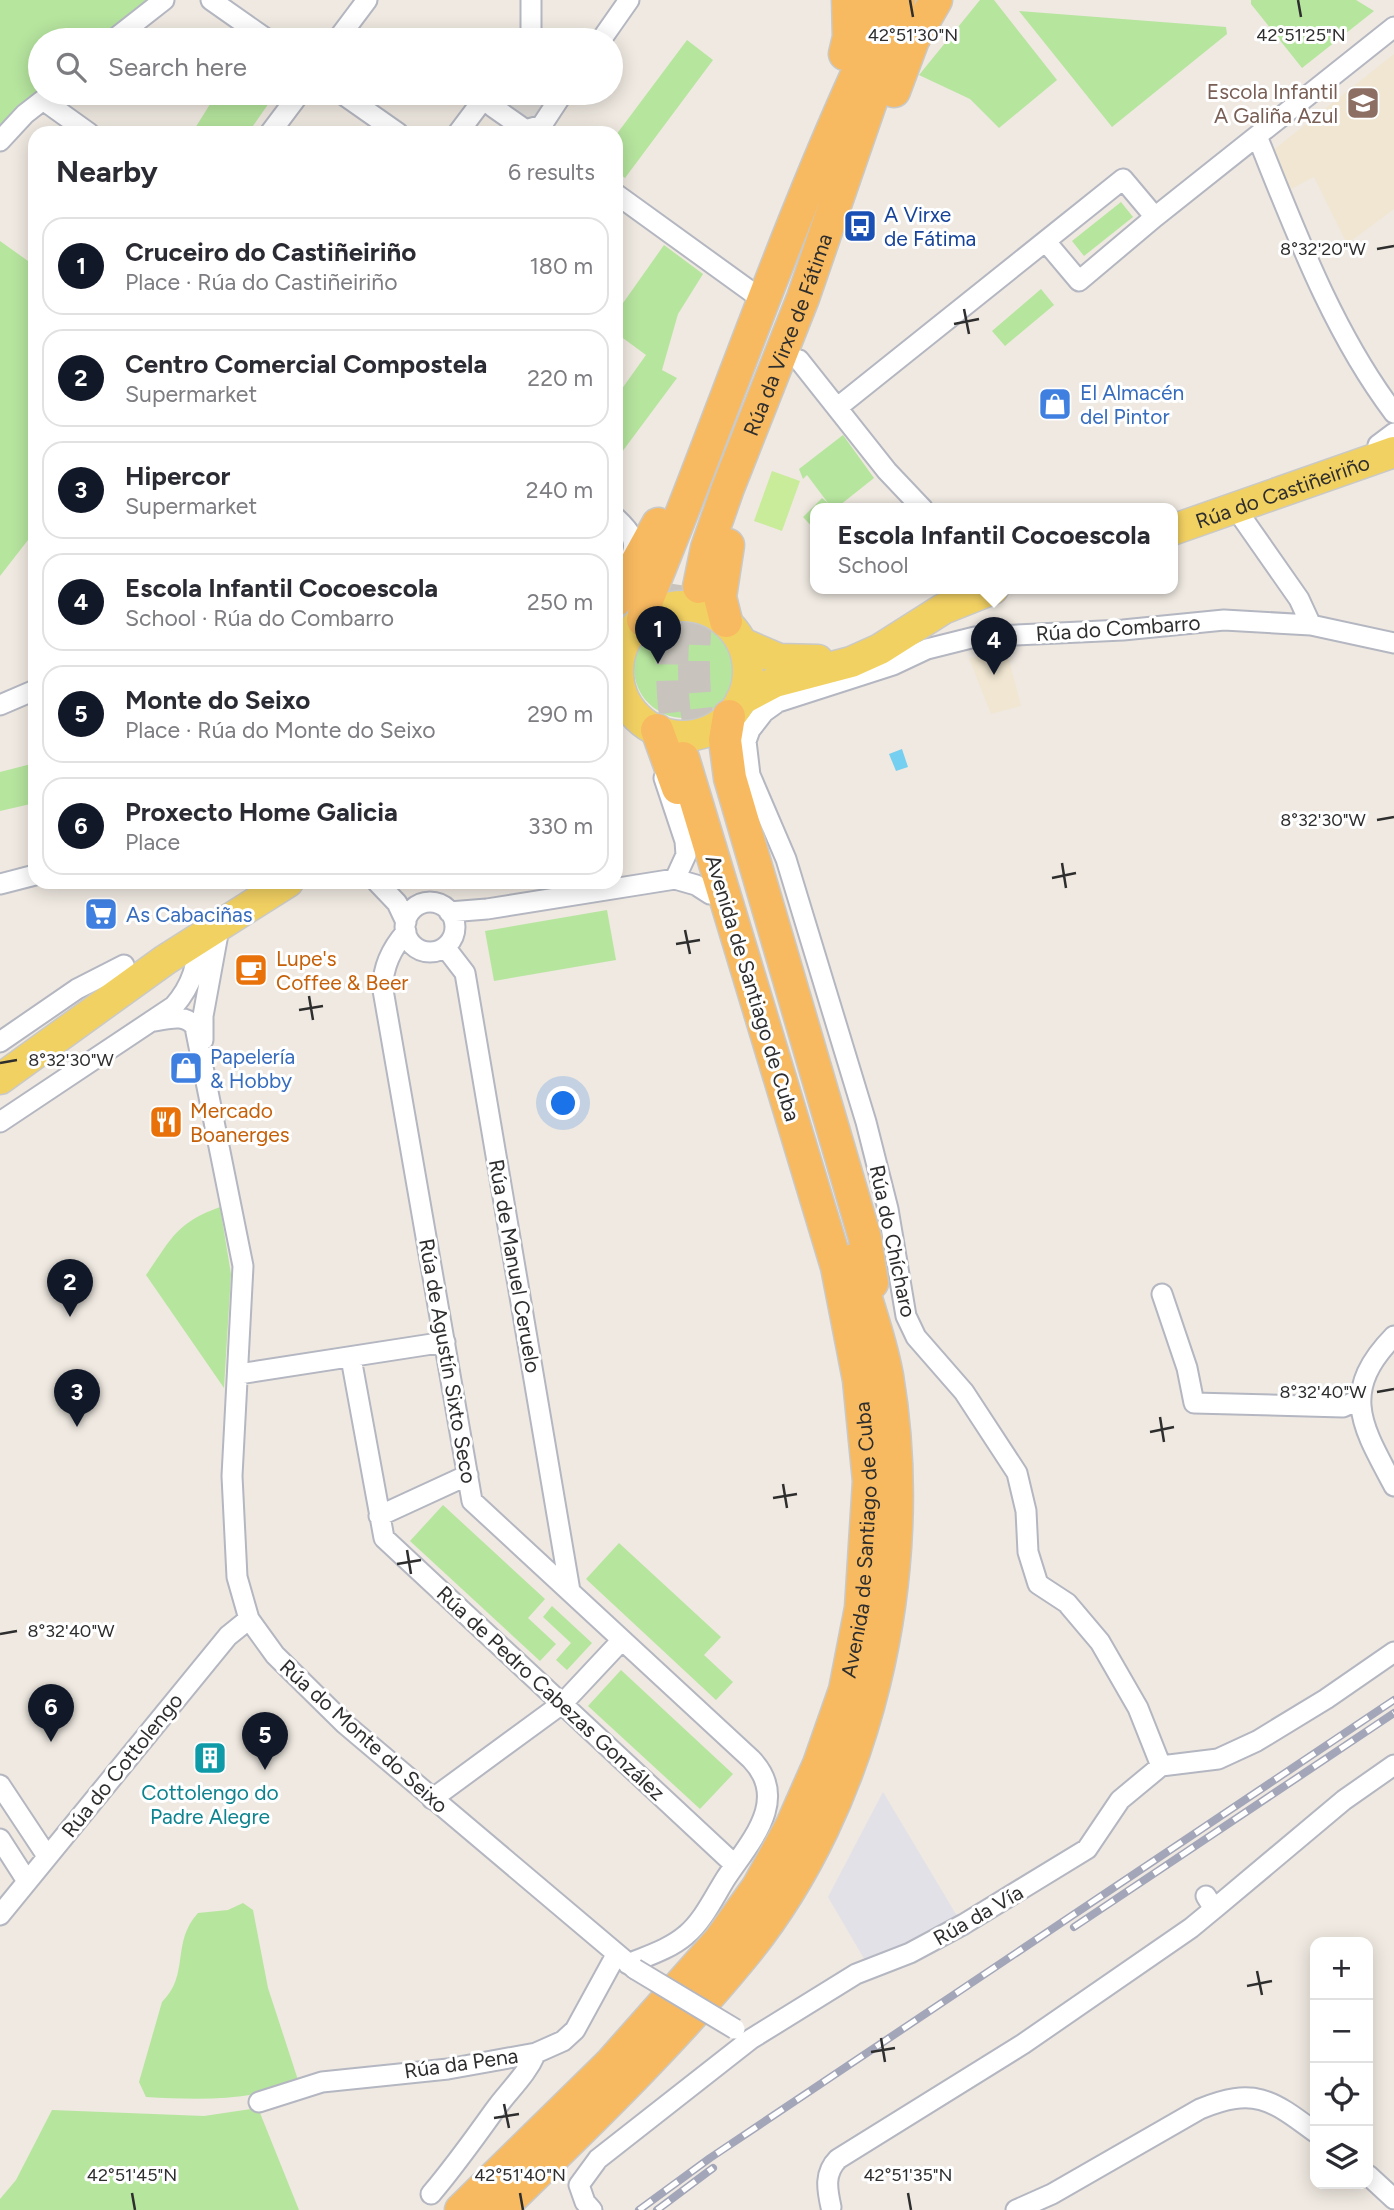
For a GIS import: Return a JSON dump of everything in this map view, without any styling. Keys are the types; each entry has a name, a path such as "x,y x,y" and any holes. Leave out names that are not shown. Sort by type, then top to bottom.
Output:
{"highway":[{"path":"828,0 839,35 861,69"},
{"path":"734,632 720,597 726,551 742,501 830,279 858,187 913,40 936,0"},
{"path":"858,187 861,69 849,37 877,4"},
{"name":"Rúa da Virxe de Fátima","path":"689,586 707,548 803,298 877,4"},
{"path":"643,620 647,600 715,422 815,171 861,69"},
{"path":"623,588 715,422"},
{"path":"739,719 725,740 730,778 864,1238 886,1374"},
{"path":"637,720 674,774 817,1252 851,1341"},
{"name":"Avenida de Santiago de Cuba","path":"461,2210 620,2074 743,1956 766,1923 817,1837 844,1776 870,1701 888,1615 895,1549 897,1478 886,1374 693,756 837,1267 859,1380 869,1481 861,1608 845,1690 819,1764 792,1825 758,1887 620,2074 499,2210"}],"main road":[{"name":"Rúa do Castiñeiriño","path":"1186,512 1390,442"},
{"name":"Rúa do Castiñeiriño","path":"1178,528 1248,510 1390,442"},
{"path":"1186,512 1248,510 1311,468"},
{"path":"623,648 643,620 666,607 690,605 714,613 764,654 791,661 831,657 860,645 951,594"},
{"path":"623,690 637,720 683,736 707,731 739,719 775,682 851,662 880,649 943,610 981,594"},
{"path":"734,632 747,678 739,719"},
{"path":"0,1058 124,965 243,889"},
{"path":"0,1079 210,930 277,889"}],"street":[{"path":"128,28 164,0"},
{"path":"211,0 251,28"},
{"path":"346,28 367,0"},
{"path":"609,28 629,0"},
{"path":"531,28 532,10"},
{"path":"532,10 537,28"},
{"path":"1047,243 1079,281 1394,27"},
{"path":"0,141 38,105"},
{"path":"57,105 81,126"},
{"path":"275,126 291,105"},
{"path":"358,105 388,126"},
{"path":"464,126 485,105"},
{"path":"500,105 528,126"},
{"path":"538,126 554,105"},
{"path":"1257,136 1303,250 1369,380 1394,413"},
{"path":"838,407 1124,179 1155,218"},
{"path":"623,199 764,302"},
{"path":"799,360 887,471 917,503"},
{"path":"623,521 636,528 648,527 667,509"},
{"path":"1248,510 1311,625"},
{"path":"623,525 633,536 635,544 632,556 623,571"},
{"name":"Rúa do Combarro","path":"739,719 750,730 764,712 778,702 893,665 927,649 975,637 1123,631 1224,621 1311,625 1394,643"},
{"path":"0,705 28,693"},
{"name":"Rúa do Chícharo","path":"739,719 750,775 786,859 866,1122 888,1209 906,1316 916,1337 964,1392 1017,1473 1026,1511 1028,1552 1038,1584 1067,1603 1100,1642 1138,1708 1161,1766"},
{"path":"637,720 652,742 685,841 686,855 675,879"},
{"path":"0,884 28,877"},
{"path":"623,887 675,879 696,885 710,894"},
{"path":"384,889 409,920 409,941 418,949 430,952 487,909"},
{"path":"409,920 435,903 449,912 487,909 612,889"},
{"path":"449,912 450,939"},
{"name":"Rúa de Agustín Sixto Seco","path":"409,920 391,952 383,990 472,1501 755,1763 766,1790 765,1814 753,1842 735,1865"},
{"path":"0,1122 174,1006 187,991 210,930"},
{"name":"Rúa do Monte do Seixo","path":"207,1086 203,1016 210,930"},
{"name":"Rúa de Manuel Ceruelo","path":"450,939 465,973 570,1591"},
{"path":"387,967 395,959 418,949"},
{"path":"0,1042 77,989 124,965"},
{"name":"Rúa do Monte do Seixo","path":"154,1021 182,1018 192,1022 243,1266 232,1476 234,1556 249,1619 296,1678 432,1799 626,1963 743,2034"},
{"path":"1162,1294 1187,1368 1194,1403 1343,1407 1359,1400"},
{"path":"1394,1336 1375,1355 1359,1400 1368,1438 1394,1486"},
{"path":"239,1374 444,1342"},
{"name":"Rúa de Pedro Cabezas González","path":"351,1358 384,1538 735,1865"},
{"path":"379,1516 468,1475"},
{"name":"Rúa do Cottolengo","path":"0,1915 228,1636 249,1619"},
{"path":"432,1799 562,1703 622,1640"},
{"path":"1161,1766 1218,1759 1257,1741 1326,1699 1394,1652"},
{"path":"831,2209 829,2168 838,2160 1023,2044 1191,1928 1210,1903 1394,1765"},
{"name":"Rúa da Vía","path":"588,2206 579,2185 598,2158 743,2034 856,1974 910,1953 964,1924 1087,1849 1120,1800 1139,1797 1161,1766"},
{"path":"0,1785 47,1856"},
{"path":"0,1839 27,1881"},
{"path":"626,1963 685,1936 735,1865"},
{"name":"Rúa da Pena","path":"259,2102 321,2082 448,2069 536,2053 563,2041 575,2030 626,1963"},
{"path":"431,2194 468,2151 495,2109 528,2070 536,2053"},
{"path":"1016,2210 1052,2194 1200,2109 1221,2101 1262,2098 1286,2110 1310,2128"},
{"path":"1373,2180 1394,2199"}],"shaded area":[{"name":"Escola Infantil A Galiña Azul","path":"1394,54 1394,209 1347,244 1314,177 1287,191 1271,152"},
{"path":"497,105 564,105 547,126 530,126"},
{"path":"1007,652 1021,706 991,714 969,658"},
{"path":"883,1792 960,1921 866,1962 828,1897"}],"green space":[{"path":"0,0 155,0 121,28 28,28 28,103 0,125"},
{"path":"980,0 994,0 1057,80 999,128 970,99 919,75"},
{"path":"1251,0 1356,0 1374,11 1302,68 1251,4"},
{"path":"1019,11 1226,27 1227,34 1112,127"},
{"path":"687,40 713,60 625,178 623,126"},
{"path":"210,105 268,105 253,126 196,126"},
{"path":"1121,202 1133,217 1084,256 1072,241"},
{"path":"0,241 28,261 28,540 0,576"},
{"path":"664,245 703,274 678,314 662,370 677,378 623,451 623,387 646,355 623,338 623,303"},
{"path":"1041,289 1054,305 1005,346 992,331"},
{"path":"843,435 874,478 843,503 828,503 807,475 803,479 799,469"},
{"path":"772,471 800,481 782,531 754,521"},
{"path":"810,510 810,525 803,517"},
{"path":"684,618 712,626 726,640 734,668 726,696 712,710 684,718 656,710 642,696 634,668 642,640 656,626"},
{"path":"28,765 28,805 0,811 0,772"},
{"path":"607,910 616,960 494,981 485,931"},
{"path":"220,1207 231,1274 224,1388 146,1275 176,1233 194,1219"},
{"path":"443,1505 545,1599 528,1618 556,1644 540,1661 410,1541"},
{"path":"619,1543 721,1637 704,1655 733,1682 716,1700 586,1579"},
{"path":"552,1606 592,1643 567,1670 556,1660 571,1643 543,1617"},
{"path":"621,1670 733,1774 700,1809 588,1706"},
{"path":"243,1903 253,1910 268,1988 299,2083 260,2093 223,2098 146,2097 139,2082 162,2002 176,1981 182,1947 190,1924 198,1913 228,1910"},
{"path":"258,2108 299,2210 0,2210 0,2199 16,2180 52,2110 204,2116"}],"water":[{"path":"902,749 908,767 896,771 889,754"}],"tunnel":[{"path":"680,585 672,672 675,714 683,758"},
{"path":"697,613 694,683 703,754"}],"railway":[{"path":"639,2210 710,2158 1394,1700"},
{"path":"1074,1927 1394,1713"},
{"path":"657,2210 713,2168"}],"place":[{"name":"Escola Infantil A Galiña Azul","path":"1363,103"},
{"name":"A Virxe de Fátima","path":"860,226"},
{"name":"El Almacén del Pintor","path":"1055,404"},
{"name":"Cruceiro do Castiñeiriño","path":"658,664"},
{"name":"Escola Infantil Cocoescola","path":"994,675"},
{"name":"As Cabaciñas","path":"101,914"},
{"name":"Lupe's Coffee & Beer","path":"251,970"},
{"name":"Papelería & Hobby","path":"186,1068"},
{"name":"Mercado Boanerges","path":"166,1122"},
{"name":"Centro Comercial Compostela","path":"70,1317"},
{"name":"Hipercor","path":"77,1427"},
{"name":"Proxecto Home Galicia","path":"51,1742"},
{"name":"Cottolengo do Padre Alegre","path":"210,1758"},
{"name":"Monte do Seixo","path":"265,1770"}]}
